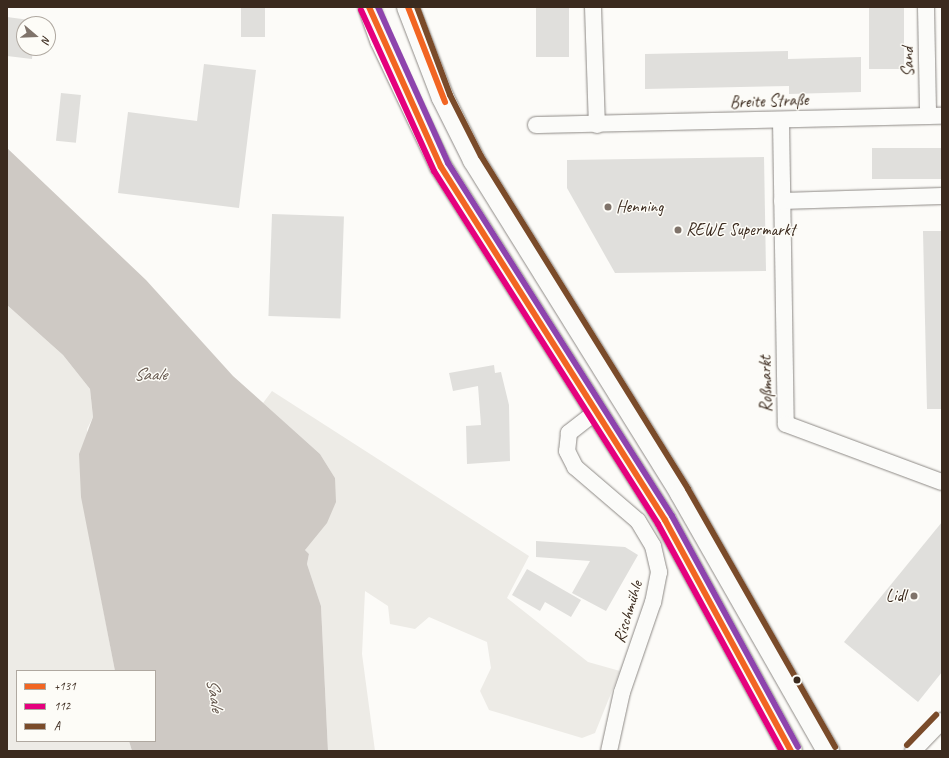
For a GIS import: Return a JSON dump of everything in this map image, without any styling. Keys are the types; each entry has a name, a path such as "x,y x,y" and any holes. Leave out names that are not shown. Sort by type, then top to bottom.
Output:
{"main road":[{"path":"369,7 381,40 441,167 683,549 791,751"},
{"path":"408,7 443,98 474,160 681,493 828,751"}],"street":[{"path":"593,7 596,125"},
{"name":"Sand","path":"926,7 935,116"},
{"name":"Breite Straße","path":"536,125 596,125 935,116"},
{"name":"Roßmarkt","path":"781,120 786,424 942,482"},
{"path":"782,201 942,196"},
{"name":"Rischmühle","path":"597,412 569,433 567,451 575,467 638,521 653,546 659,572 653,602 622,692 609,751"},
{"path":"913,751 942,721"}],"shaded area":[{"path":"7,305 63,355 90,389 93,417 87,429 100,592 115,670 16,670 16,742 129,742 132,751 7,751"},
{"path":"272,391 529,556 507,598 588,662 620,671 595,733 582,738 489,710 480,691 491,668 487,642 429,617 415,629 390,624 388,606 365,591 362,654 375,751 328,751 321,606 307,564 309,554 305,550 335,478 320,454 263,403"}],"water":[{"name":"Saale","path":"7,148 146,280 233,376 320,454 335,478 336,502 327,523 305,550 309,554 307,564 321,606 328,751 132,751 129,742 156,742 156,670 115,670 81,497 79,454 93,417 90,389 63,355 7,305"}],"building":[{"path":"241,7 265,7 265,37 241,37"},
{"path":"536,7 569,7 569,57 536,57"},
{"path":"869,7 904,7 904,69 869,69"},
{"path":"7,17 16,18 16,56 32,56 32,59 7,56"},
{"path":"788,51 788,59 861,57 861,92 789,94 789,86 645,89 645,54"},
{"path":"204,64 256,70 239,208 118,193 128,112 197,121"},
{"path":"61,93 81,95 76,143 56,141"},
{"path":"872,148 942,148 942,179 872,179"},
{"name":"REWE Supermarkt","path":"764,157 766,271 615,273 567,188 567,160"},
{"path":"272,214 344,217 340,318 268,316"},
{"path":"923,231 942,231 942,409 927,409"},
{"path":"494,365 495,373 501,372 509,405 510,461 467,464 466,426 481,425 478,386 453,391 449,373"},
{"path":"942,522 942,672 918,702 844,642"},
{"path":"536,541 625,547 638,555 606,611 572,593 590,561 536,557"},
{"path":"527,569 581,600 571,617 545,602 540,611 512,595"}],"transit line":[{"name":"+131","path":"369,7 441,167 665,520 791,751"},
{"path":"378,7 448,163 672,516 798,747"},
{"name":"+131","path":"408,7 445,102"},
{"name":"A","path":"417,7 450,95 481,156 688,489 835,747"},
{"name":"112","path":"361,10 434,171 658,524 782,751"},
{"name":"A","path":"907,745 936,715"}],"place":[{"name":"Henning","path":"608,207"},
{"name":"REWE Supermarkt","path":"678,230"},
{"name":"Lidl","path":"914,596"}]}
